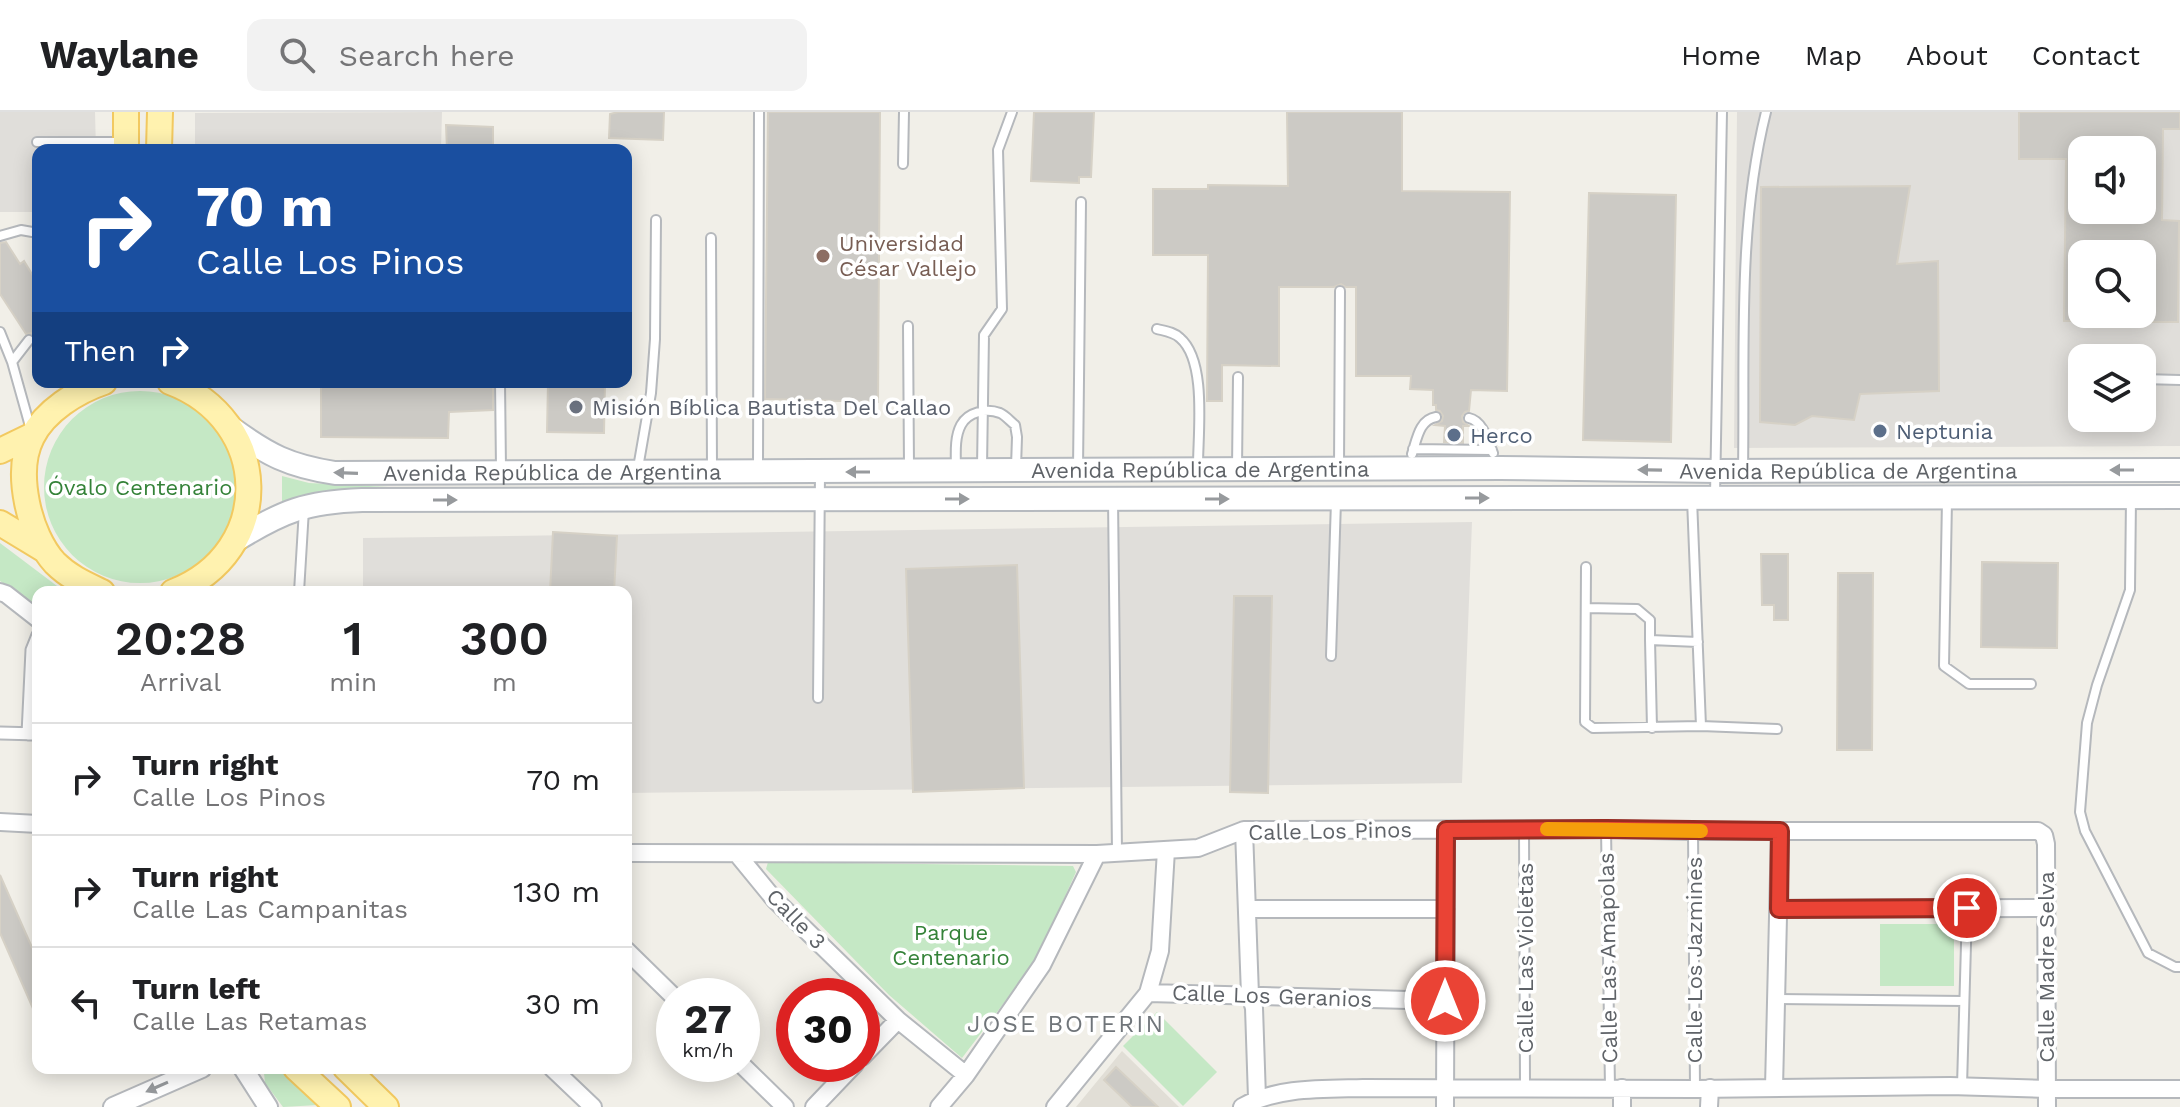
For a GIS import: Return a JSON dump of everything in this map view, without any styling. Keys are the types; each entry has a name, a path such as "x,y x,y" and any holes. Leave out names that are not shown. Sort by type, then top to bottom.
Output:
{"main road":[{"path":"126,112 126,144"},
{"path":"159,144 160,112"},
{"path":"81,586 55,563 31,521 25,471 29,445 45,418 88,388"},
{"path":"185,388 209,403"},
{"path":"198,388 231,428 241,447 249,491 245,516 236,540 205,582"},
{"name":"Avenida República de Argentina","path":"231,428 261,450 285,462 335,473 1339,469 1410,459 1496,459 1716,471 2180,470"},
{"path":"0,451 33,435"},
{"path":"1957,498 1968,471"},
{"path":"552,473 552,500"},
{"path":"723,473 734,499"},
{"path":"407,474 407,500"},
{"name":"Avenida República de Argentina","path":"236,540 280,514 339,500 2180,497"},
{"path":"0,523 46,551"},
{"path":"302,1074 338,1107"},
{"path":"352,1074 386,1107"}],"street":[{"path":"0,592 32,615"},
{"path":"0,733 32,734"},
{"path":"0,822 32,824"},
{"name":"Calle Los Pinos","path":"632,853 1097,854 1198,848 1244,830 2038,831"},
{"path":"1244,830 1257,1098"},
{"path":"1445,1107 1446,830"},
{"path":"1774,1088 1780,831"},
{"name":"Calle Madre Selva","path":"2038,831 2044,835 2046,844 2047,1107"},
{"path":"1055,1107 1148,993 1160,951 1166,850"},
{"name":"Calle 3","path":"737,854 774,899 898,1020 966,1075"},
{"path":"939,1107 966,1075 1042,965 1097,854"},
{"path":"1779,909 2046,908"},
{"path":"1247,909 1446,909"},
{"path":"632,956 656,979"},
{"name":"Calle Los Geranios","path":"1148,993 1445,1001"},
{"path":"880,1038 898,1020"},
{"path":"113,1107 188,1074"},
{"path":"247,1074 268,1107"},
{"path":"558,1074 593,1107"},
{"path":"759,1082 785,1107"},
{"path":"814,1107 838,1082"},
{"path":"1242,1107 1257,1098 1308,1090 1962,1086 2180,1089"},
{"name":"Calle Las Amapolas","path":"1616,1088 1622,1107"},
{"name":"Calle Los Jazmines","path":"1702,1089 1709,1107"}],"lane":[{"path":"758,472 759,112"},
{"path":"903,164 904,112"},
{"path":"982,472 984,335 1002,309 998,150 1012,112"},
{"path":"1715,498 1722,112"},
{"path":"1743,471 1745,286 1751,188 1766,112"},
{"path":"37,142 82,144"},
{"path":"1078,471 1081,202"},
{"path":"638,473 655,339 656,220"},
{"path":"0,236 21,230 32,232"},
{"path":"711,238 723,473"},
{"path":"1339,469 1340,291"},
{"path":"908,326 909,472"},
{"path":"1157,329 1173,332 1193,355 1198,390 1198,470"},
{"path":"0,332 33,435"},
{"path":"12,362 29,340"},
{"path":"1237,470 1238,377"},
{"path":"2156,379 2180,380"},
{"path":"500,388 501,474"},
{"path":"956,471 956,443 961,425 972,414 982,410 1000,413 1015,425 1016,471"},
{"path":"1410,459 1422,424 1436,417"},
{"path":"1469,418 1480,425 1496,459"},
{"path":"818,698 820,472"},
{"path":"2131,497 2130,590 2087,723 2080,812 2085,831 2148,953 2180,967"},
{"path":"1692,498 1701,726"},
{"path":"1957,498 1944,666 1969,684 2031,684"},
{"path":"1113,499 1117,852"},
{"path":"1331,656 1336,499"},
{"path":"299,586 304,506"},
{"path":"1586,567 1585,722 1593,728 1701,726 1777,729"},
{"path":"1586,608 1637,609 1650,620 1652,728"},
{"path":"1650,640 1698,642"},
{"name":"Calle Las Violetas","path":"1524,829 1525,1088"},
{"name":"Calle Las Amapolas","path":"1606,829 1616,1088"},
{"name":"Calle Los Jazmines","path":"1693,831 1702,1089"},
{"path":"1962,1086 1967,908"},
{"path":"1775,999 1964,1001"}],"shaded area":[{"path":"0,112 95,112 96,144 32,144 32,212 0,212"},
{"path":"442,112 441,144 195,144 195,113"},
{"path":"1737,112 2180,112 2180,446 1734,448"},
{"path":"1472,522 1462,783 632,793 632,586 363,586 363,538"},
{"path":"1122,1051 1179,1107 1076,1107"}],"green space":[{"name":"Óvalo Centenario","path":"140,391 159,392 177,398 208,419 229,450 235,468 235,506 229,524 208,555 177,576 159,582 140,583 121,582 103,576 72,555 51,524 45,506 44,487 45,468 51,450 72,419 103,398 121,392"},
{"path":"282,476 309,483 389,487 389,494 300,497 282,502"},
{"path":"0,543 57,586 32,586 32,605 0,581"},
{"name":"Parque Centenario","path":"768,862 1073,866 1076,872 1036,961 962,1058 889,995 880,986 880,978 872,978 766,869"},
{"path":"1880,924 1954,924 1954,986 1880,986"},
{"path":"1157,1012 1217,1072 1183,1106 1123,1046"},
{"path":"264,1074 293,1074 318,1095 318,1105 283,1107 265,1083"}],"building":[{"path":"664,112 663,140 609,138 610,114"},
{"name":"Universidad César Vallejo","path":"768,112 880,112 878,402 765,399"},
{"path":"1034,112 1094,112 1091,177 1079,177 1079,183 1031,181"},
{"path":"1287,112 1402,112 1402,191 1510,192 1507,391 1471,390 1469,411 1462,416 1463,422 1469,426 1463,426 1463,443 1444,442 1445,426 1435,425 1442,421 1443,416 1433,405 1433,390 1410,389 1411,376 1356,376 1356,287 1341,284 1334,287 1279,287 1279,366 1222,365 1222,401 1207,401 1208,255 1153,255 1153,189 1208,189 1208,185 1288,186"},
{"path":"2019,112 2180,112 2180,129 2163,129 2162,220 2179,221 2178,322 2156,322 2156,240 2068,240 2068,321 2064,321 2066,159 2019,159"},
{"path":"446,125 493,127 493,144 447,144"},
{"path":"1910,186 1897,264 1938,261 1939,391 1860,394 1854,420 1812,416 1795,425 1760,422 1761,187"},
{"path":"1589,193 1676,195 1671,442 1583,440"},
{"path":"6,242 20,264 24,261 32,274 32,334 26,334 0,294 0,243"},
{"path":"321,388 493,388 493,410 449,412 448,438 321,437"},
{"name":"Misión Bíblica Bautista Del Callao","path":"548,388 605,388 604,433 547,432"},
{"path":"553,532 617,536 614,586 550,586"},
{"path":"1761,554 1788,554 1788,620 1774,620 1774,605 1762,605"},
{"path":"1982,562 2058,563 2057,648 1981,647"},
{"path":"1017,565 1024,788 913,792 906,569"},
{"path":"1838,573 1873,573 1872,750 1837,750"},
{"path":"1234,596 1272,596 1268,793 1230,792"},
{"path":"0,875 32,947 32,1006 0,933"},
{"path":"1116,1067 1158,1107 1132,1107 1104,1080"}],"slow traffic":[{"path":"1547,829 1701,831"}],"place":[{"name":"Universidad César Vallejo","path":"823,256"},
{"name":"Misión Bíblica Bautista Del Callao","path":"576,407"},
{"name":"Neptunia","path":"1880,431"},
{"name":"Herco","path":"1454,435"}],"district":[{"name":"JOSE BOTERIN","path":"1066,1024"}],"route":[{"path":"1445,1001 1446,830 1780,831 1779,909 1967,908"}]}
